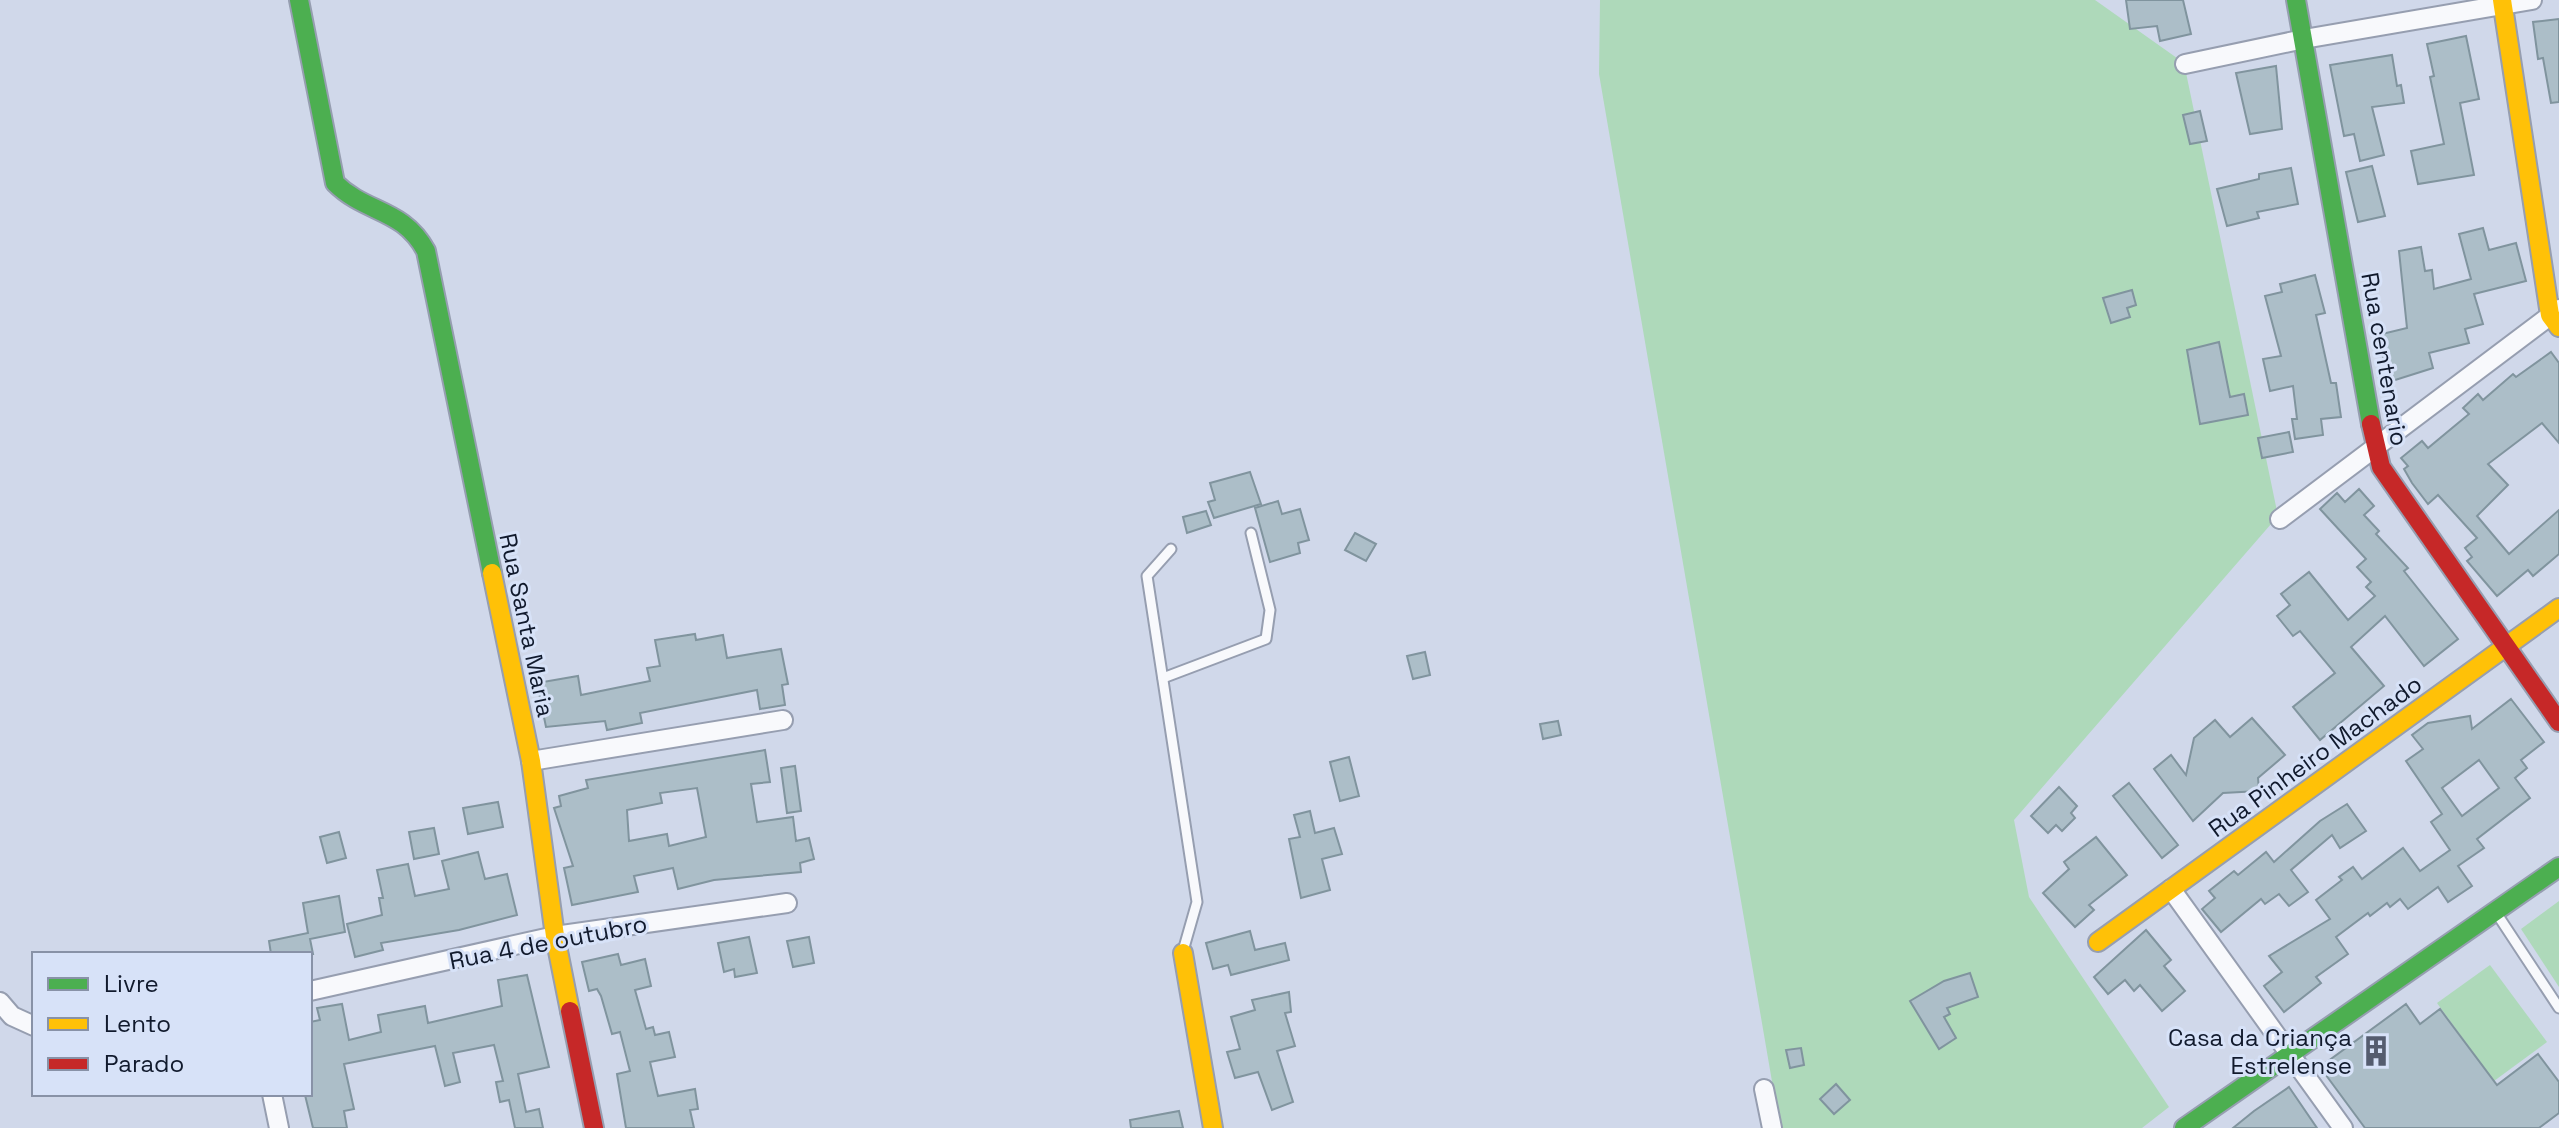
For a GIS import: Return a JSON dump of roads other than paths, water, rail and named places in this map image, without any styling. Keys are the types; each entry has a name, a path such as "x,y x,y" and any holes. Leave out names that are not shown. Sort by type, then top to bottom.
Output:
{"street":[{"name":"Rua Santa Maria","path":"299,0 335,183 344,194 397,214 418,230 426,251 531,761 555,936 594,1128"},
{"name":"Rua centenario","path":"2296,0 2381,467 2505,649 2559,722"},
{"path":"2185,64 2304,39 2532,0"},
{"path":"2280,519 2556,317 2502,3"},
{"name":"Rua Pinheiro Machado","path":"2098,942 2559,608"},
{"path":"531,761 783,720"},
{"path":"2184,1128 2559,867"},
{"path":"2171,889 2343,1128"},
{"name":"Rua 4 de outubro","path":"312,991 555,936 787,903"},
{"path":"1183,953 1213,1128"},
{"path":"0,1002 12,1016 32,1025"},
{"path":"1764,1089 1772,1128"},
{"path":"272,1096 279,1128"}],"lane":[{"path":"1163,678 1266,639 1270,610 1251,533"},
{"path":"1171,549 1147,576 1197,902 1183,953"},
{"path":"2495,912 2559,1008"}],"place":[{"name":"Casa da Criança Estrelense","path":"2376,1051"}]}
